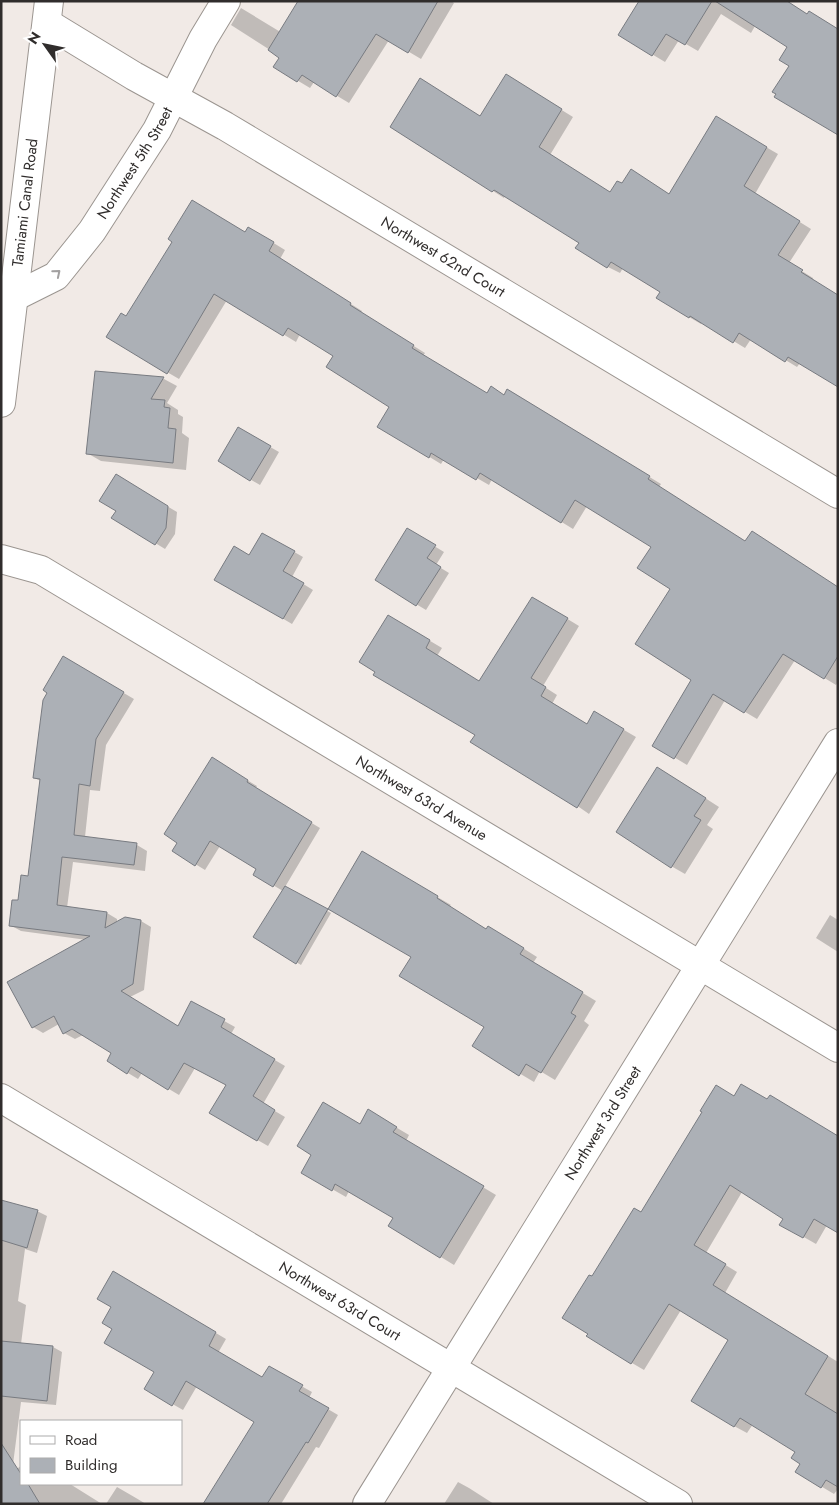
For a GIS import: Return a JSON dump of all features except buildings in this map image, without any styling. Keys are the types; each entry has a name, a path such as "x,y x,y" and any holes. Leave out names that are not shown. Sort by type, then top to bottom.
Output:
{"street":[{"name":"Northwest 5th Street","path":"14,297 56,276 92,232 157,130 203,39 226,1"},
{"name":"Northwest 62nd Court","path":"48,12 134,76 173,96 838,494"},
{"name":"Tamiami Canal Road","path":"1,403 48,12"},
{"name":"Northwest 63rd Avenue","path":"1,558 41,570 838,1048"},
{"name":"Northwest 3rd Street","path":"367,1504 838,743"},
{"name":"Northwest 63rd Court","path":"1,1098 678,1504"}]}
